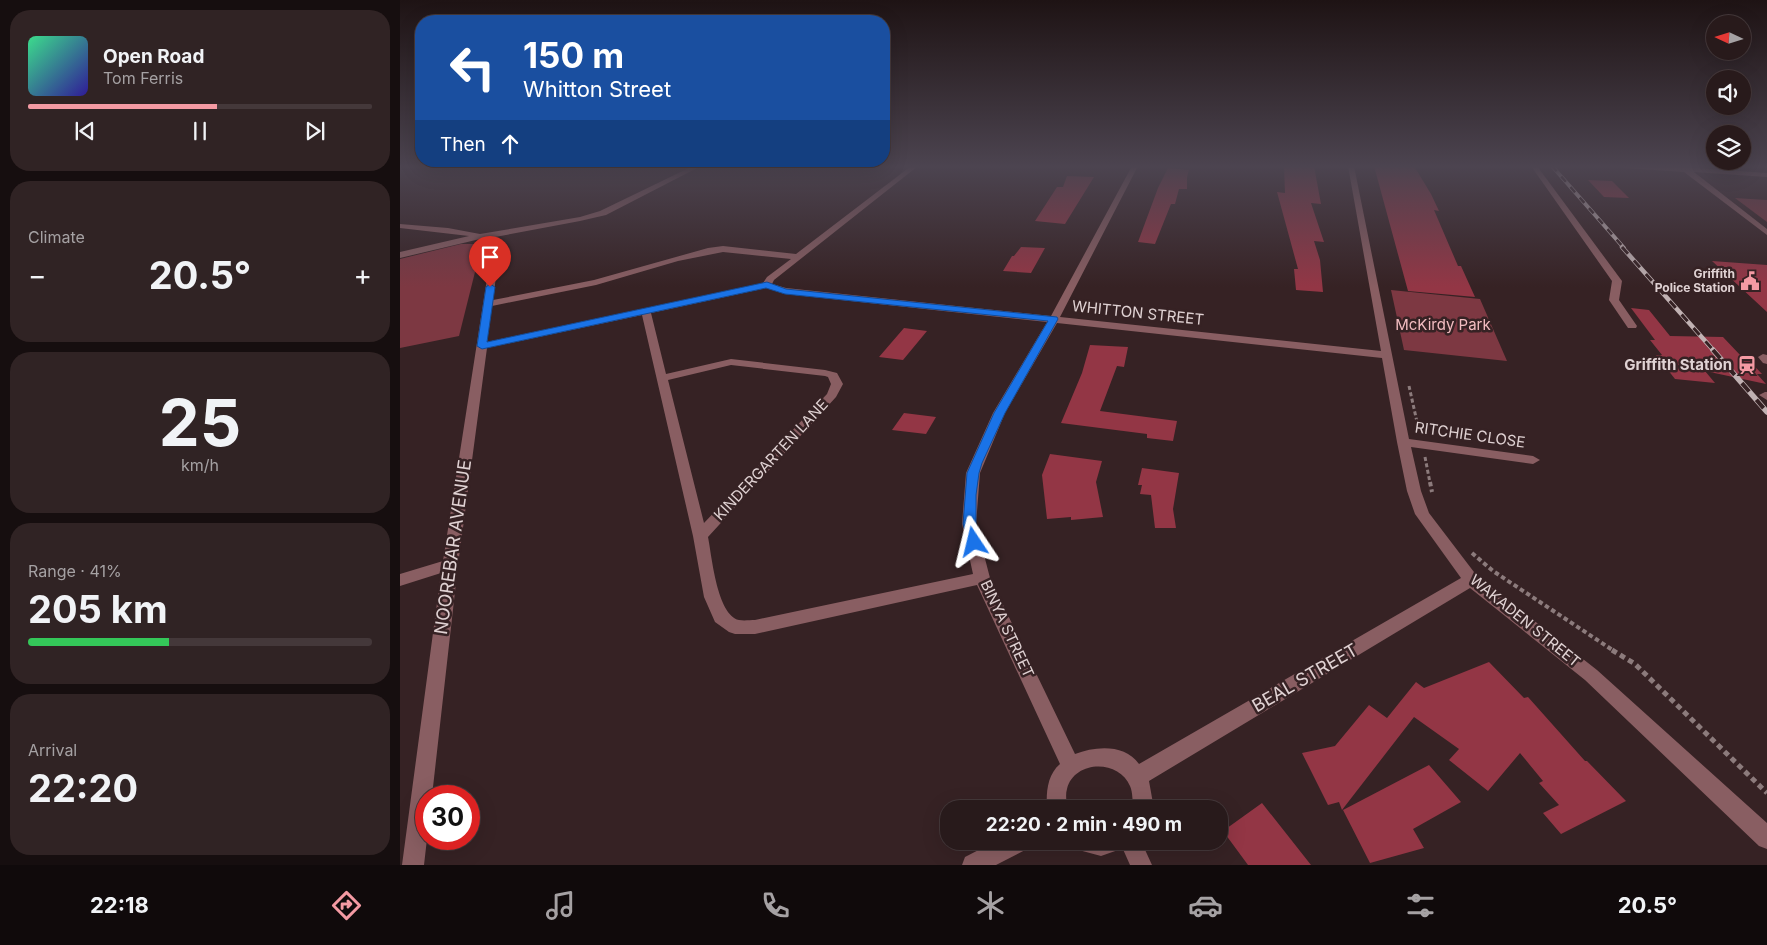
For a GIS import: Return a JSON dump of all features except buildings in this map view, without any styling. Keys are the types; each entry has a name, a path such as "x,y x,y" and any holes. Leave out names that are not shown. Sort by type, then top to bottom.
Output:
{"street":[{"path":"400,255 482,237 580,219 603,213 616,206"},
{"path":"482,346 767,285 770,279 798,256 863,206"},
{"name":"BINYA STREET","path":"1071,766 982,578 969,524 973,473 980,452 999,413 1054,319 1114,206"},
{"name":"WAKADEN STREET","path":"1359,206 1403,442 1414,491 1422,514 1472,580 1591,675 1767,838"},
{"path":"1563,206 1617,281 1614,300 1632,326"},
{"path":"1733,206 1767,233"},
{"path":"400,226 460,232 482,237"},
{"name":"NOOREBAR AVENUE","path":"413,865 450,565 495,253 494,242 482,237"},
{"path":"488,304 596,282 708,251 723,249 798,256"},
{"name":"WHITTON STREET","path":"767,285 785,291 1387,355"},
{"name":"KINDERGARTEN LANE","path":"646,312 700,536 712,597 721,617 735,627 755,628 982,578"},
{"name":"KINDERGARTEN LANE","path":"662,378 731,362 825,373 833,375 837,384 832,395 700,536"},
{"name":"RITCHIE CLOSE","path":"1403,442 1532,460"},
{"path":"400,580 450,565"},
{"name":"BEAL STREET","path":"1138,776 1472,580"},
{"path":"1057,800 1056,790 1062,776 1071,766 1084,758 1098,756 1113,758 1127,765 1138,776 1144,800"},
{"path":"973,865 1002,850"},
{"path":"1134,850 1141,865"}],"path":[{"path":"1425,457 1436,501"},
{"path":"1468,550 1493,571 1587,635 1635,664 1767,793"}],"green space":[{"path":"1746,206 1767,206 1767,222"},
{"path":"461,244 475,244 481,248 459,336 400,348 400,259"},
{"name":"McKirdy Park","path":"1391,290 1480,299 1507,361 1404,350"}],"railway":[{"path":"1587,206 1624,248"},
{"path":"1622,247 1714,351"},
{"path":"1713,350 1767,412"}],"place":[{"name":"Griffith Police Station","path":"1750,281"},
{"name":"Griffith Station","path":"1747,365"}],"route":[{"path":"490,287 482,346 767,285 785,291 1054,319 999,413 976,463 970,495 969,524 974,542"}]}
